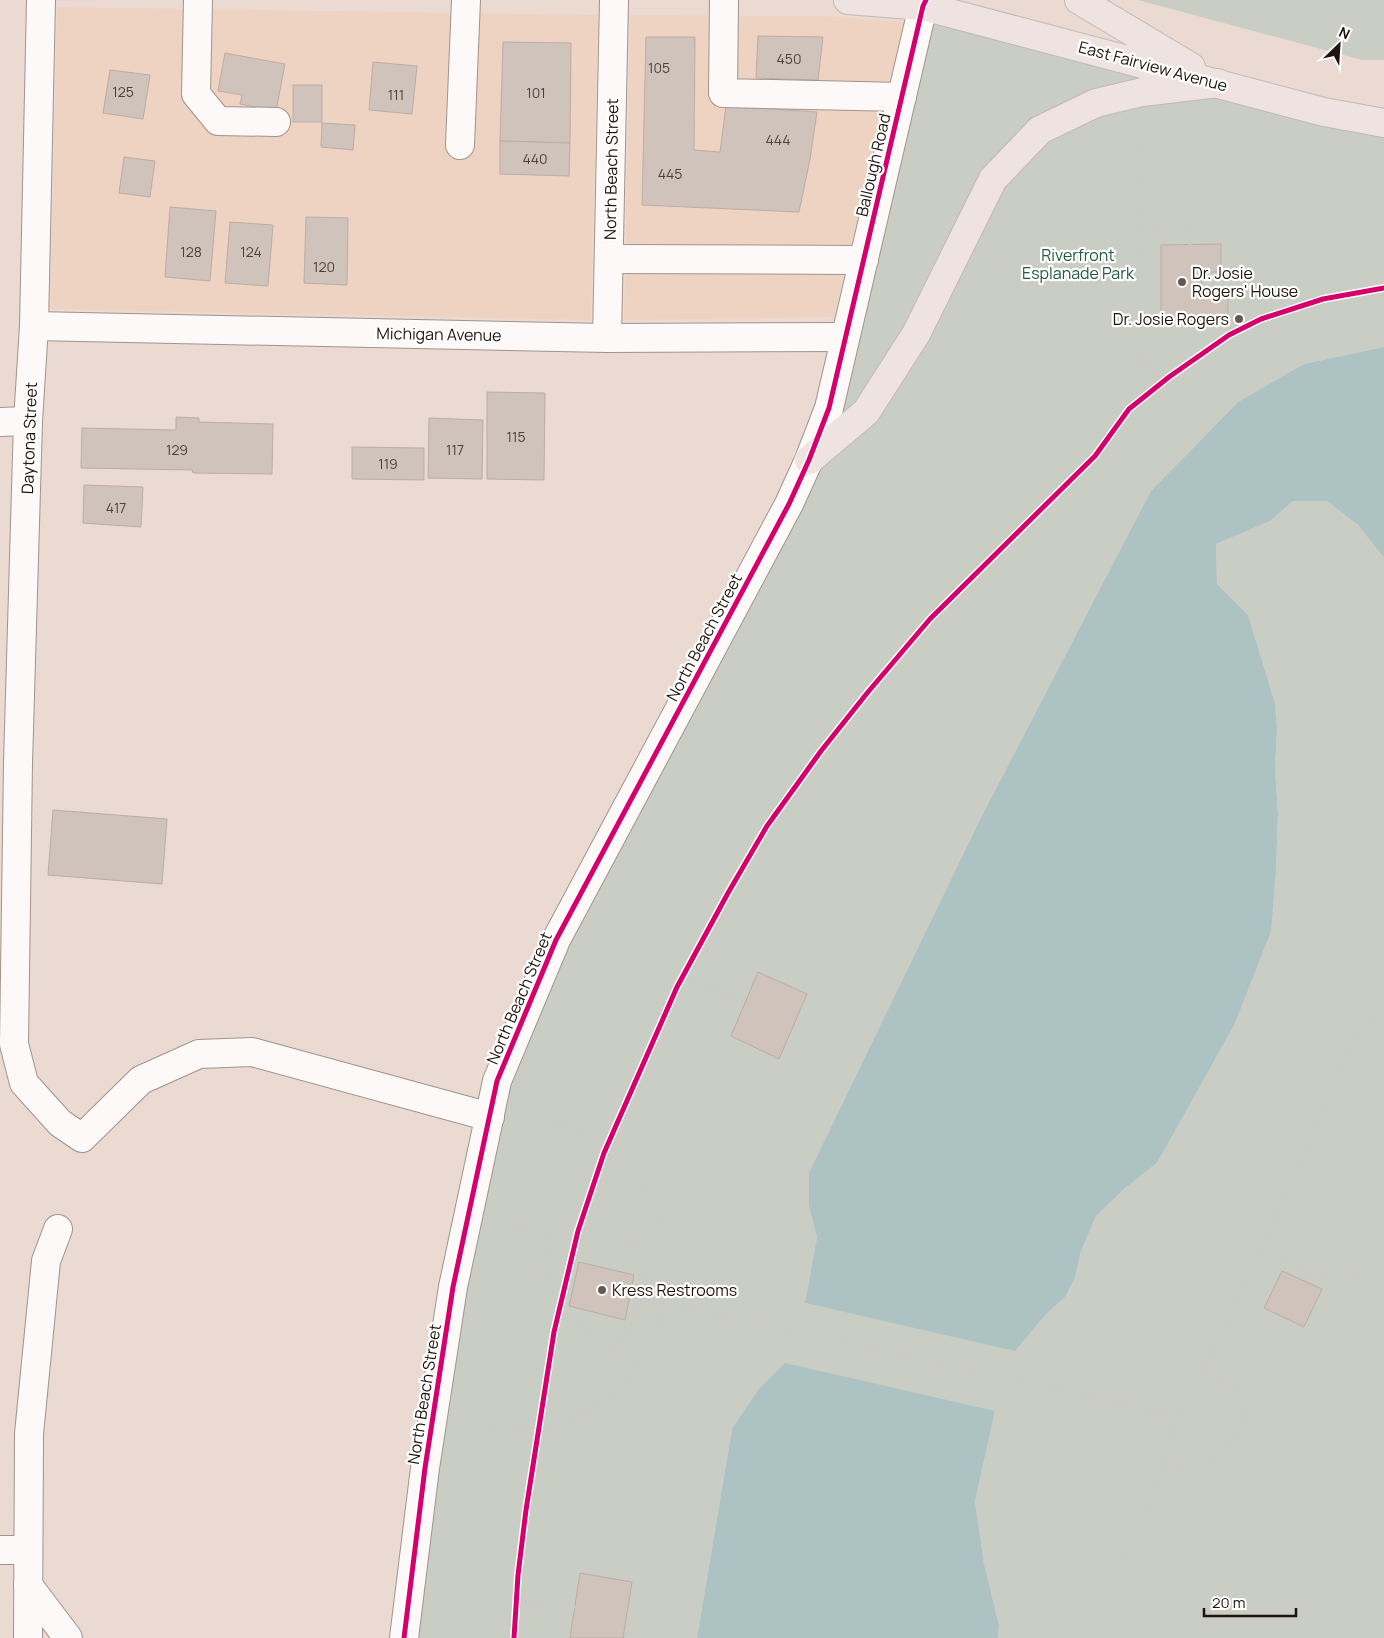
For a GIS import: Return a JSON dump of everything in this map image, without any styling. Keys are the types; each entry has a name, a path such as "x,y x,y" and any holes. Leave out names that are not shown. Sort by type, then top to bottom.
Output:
{"main road":[{"name":"East Fairview Avenue","path":"848,0 925,3 1324,112 1384,123"},
{"path":"1079,0 1218,83"},
{"path":"809,460 866,412 916,334 993,179 1040,130 1096,103 1142,92 1218,83"}],"street":[{"name":"Daytona Street","path":"41,0 34,326 28,421 18,763 9,875 14,1044 24,1083 60,1123 82,1138 141,1080 199,1054 252,1052 490,1117"},
{"path":"198,0 196,94 218,121 276,122"},
{"path":"460,145 466,0"},
{"name":"North Beach Street","path":"607,338 614,0"},
{"path":"724,0 724,93 902,97"},
{"name":"Ballough Road","path":"845,337 925,3"},
{"path":"609,259 864,260"},
{"name":"Michigan Avenue","path":"34,326 607,338 845,337"},
{"name":"North Beach Street","path":"404,1638 425,1468 453,1287 497,1081 556,940 789,504 809,460 828,408 845,337"},
{"path":"0,422 28,421"},
{"path":"28,1638 29,1434 46,1261 58,1229"},
{"path":"0,1550 28,1550"},
{"path":"28,1585 68,1638"}],"path":[{"path":"1129,409 1139,354 1138,118"},
{"path":"1138,227 1190,229 1190,245"},
{"path":"981,264 1139,262"},
{"path":"514,1638 516,1599 526,1510 539,1427 558,1312 572,1253 584,1214 607,1147 683,976 767,826 868,692 930,619 1095,456 1129,409 1169,377 1229,335 1261,319 1323,299 1384,288"},
{"path":"1139,354 1145,365 1169,377"},
{"path":"683,976 744,1004"},
{"path":"1120,1638 1120,1578 1126,1553 1163,1466 1176,1416 1203,1371 1261,1250 1354,1041 1384,1004"},
{"path":"486,1426 539,1427 565,1421 594,1407 620,1388 638,1366 656,1334 665,1303 668,1280 667,1242 663,1221 649,1194 626,1165 607,1147 592,1137 571,1128 538,1118"},
{"path":"512,1227 553,1237 543,1279"},
{"path":"558,1312 616,1350 634,1319 645,1279 640,1243 572,1253"},
{"path":"1261,1250 1305,1272 1340,1280 1375,1268 1384,1257"},
{"path":"504,1271 574,1284"},
{"path":"1302,1280 1305,1272"},
{"path":"630,1296 1176,1416"},
{"path":"1163,1466 1177,1467 1194,1464 1219,1453 1228,1447 1238,1436 1247,1410 1245,1398 1233,1387 1203,1371"},
{"path":"516,1599 574,1607"}],"shaded area":[{"path":"57,7 598,15 591,320 50,309"},
{"path":"630,15 820,16 904,22 834,317 624,320"},
{"path":"1384,347 1384,558 1358,525 1327,501 1293,501 1270,521 1216,544 1217,584 1248,615 1275,703 1277,730 1275,768 1278,814 1271,931 1235,1023 1157,1163 1125,1188 1096,1216 1081,1251 1075,1277 1066,1296 1047,1313 1015,1351 805,1303 817,1237 809,1206 809,1173 981,818 1151,491 1238,402 1304,364"},
{"path":"785,1363 995,1411 975,1501 984,1564 999,1625 998,1638 697,1638 732,1429 759,1389"}],"green space":[{"path":"1138,0 1384,0 1384,60 1362,60"},
{"name":"Riverfront Esplanade Park","path":"923,6 1384,123 1384,347 1304,364 1238,402 1151,491 809,1206 817,1237 805,1303 1015,1350 1047,1313 1066,1296 1075,1277 1081,1251 1096,1216 1125,1188 1157,1163 1210,1066 1276,867 1278,814 1275,768 1277,730 1275,703 1248,615 1217,584 1216,544 1270,521 1293,501 1327,501 1358,525 1384,558 1384,1638 998,1638 999,1625 984,1564 975,1501 995,1411 732,1429 697,1638 404,1638 497,1081 789,504"}],"building":[{"path":"758,36 823,37 818,80 756,78"},
{"path":"646,37 695,37 694,150 720,152 726,106 817,112 799,212 642,205"},
{"path":"503,42 571,43 570,143 500,141"},
{"path":"225,53 285,64 276,111 240,104 242,95 218,91"},
{"path":"373,62 417,66 412,114 369,110"},
{"path":"110,70 150,75 143,119 103,113"},
{"path":"293,85 322,85 322,122 293,122"},
{"path":"322,123 355,125 353,150 321,147"},
{"path":"500,141 570,143 569,176 500,174"},
{"path":"124,157 155,161 150,197 119,193"},
{"path":"170,207 216,211 210,281 165,277"},
{"path":"306,217 348,218 347,285 304,283"},
{"path":"230,222 273,225 268,286 225,283"},
{"name":"Dr. Josie Rogers' House","path":"1221,244 1221,272 1202,272 1202,293 1228,293 1228,321 1161,321 1161,245"},
{"path":"487,392 545,393 544,480 487,479"},
{"path":"176,417 199,418 199,422 273,424 272,474 81,468 82,428 176,430"},
{"path":"429,418 483,420 482,479 428,478"},
{"path":"352,447 424,448 424,480 352,479"},
{"path":"84,485 143,487 141,527 83,523"},
{"path":"53,810 167,819 162,884 48,875"},
{"path":"758,972 807,994 779,1059 731,1036"},
{"name":"Kress Restrooms","path":"579,1262 634,1275 625,1320 569,1306"},
{"path":"1282,1271 1322,1289 1304,1327 1264,1308"},
{"path":"580,1573 632,1582 623,1638 570,1638"}],"cycle path":[{"path":"404,1638 425,1468 453,1287 497,1081 556,940 789,504 809,460 829,408 923,6 926,0"},
{"path":"514,1638 518,1575 526,1510 554,1332 578,1231 604,1153 677,987 767,826 821,751 930,619 1095,456 1129,409 1169,377 1229,335 1261,319 1323,299 1384,288"}],"place":[{"name":"Dr. Josie Rogers' House","path":"1182,282"},
{"name":"Dr. Josie Rogers","path":"1239,319"},
{"name":"Kress Restrooms","path":"602,1290"}]}
